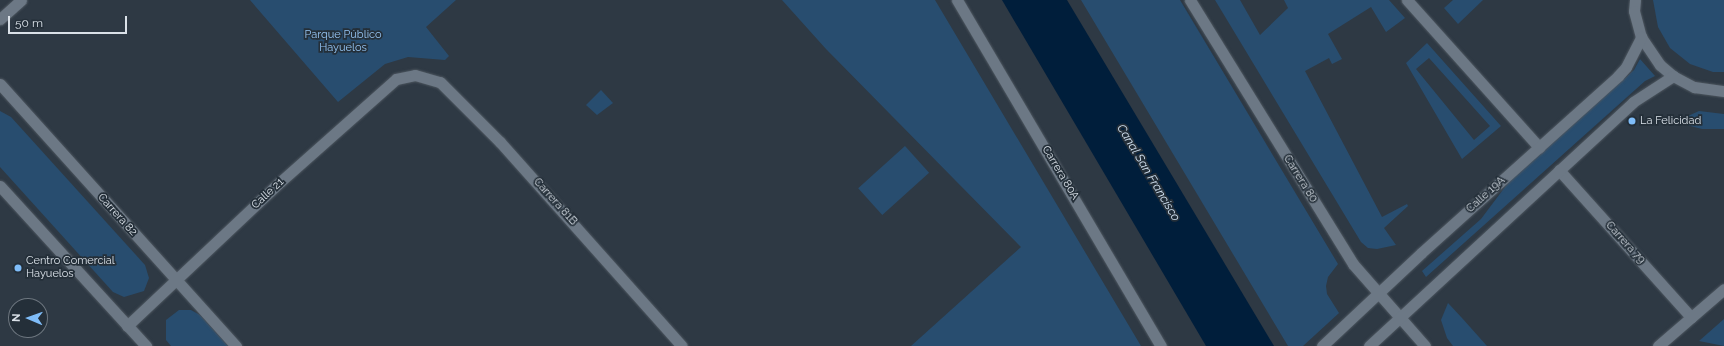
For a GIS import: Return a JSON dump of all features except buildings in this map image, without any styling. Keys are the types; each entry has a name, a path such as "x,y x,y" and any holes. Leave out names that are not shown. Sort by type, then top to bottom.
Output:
{"street":[{"path":"0,19 21,0"},
{"name":"Carrera 80A","path":"957,0 1161,346"},
{"name":"Carrera 80","path":"1190,0 1353,264 1377,294 1425,346"},
{"path":"1407,0 1539,147"},
{"path":"1635,0 1634,11 1641,37 1649,52 1673,76 1694,87 1724,91"},
{"name":"Calle 19A","path":"1322,346 1626,67 1641,37"},
{"name":"Calle 21","path":"127,326 396,79 415,75"},
{"name":"Carrera 81B","path":"415,75 440,82 500,142 682,346"},
{"path":"1369,346 1642,95 1673,76"},
{"name":"Carrera 82","path":"2,89 236,346"},
{"name":"Carrera 79","path":"1559,170 1691,317"},
{"path":"0,186 146,346"},
{"path":"1658,346 1724,289"}],"green space":[{"name":"Parque Público Hayuelos","path":"250,0 456,0 426,27 449,56 445,60 408,57 385,64 338,102"},
{"path":"782,0 935,0 1141,346 911,346 1021,247 826,49"},
{"path":"1081,0 1180,0 1338,264 1328,277 1326,286 1327,294 1339,313 1303,346 1288,346"},
{"path":"1215,0 1240,0 1260,35 1288,8 1284,0 1389,0 1405,18 1386,32 1371,7 1328,34 1342,59 1332,64 1329,58 1305,71 1382,217 1407,204 1408,206 1384,228 1396,245 1377,249 1368,248 1361,242"},
{"path":"1453,0 1483,0 1458,24 1444,8"},
{"path":"1653,0 1724,0 1724,72 1713,72 1690,64 1670,48 1658,27"},
{"path":"1427,43 1501,126 1462,159 1406,63","holes":["1429,58 1490,126 1474,140 1416,69"]},
{"path":"1640,59 1655,76 1645,81 1426,277 1422,271 1481,219 1508,183 1634,70"},
{"path":"601,90 613,103 597,115 586,105"},
{"path":"0,111 11,117 145,265 149,278 144,291 124,297 113,292 0,167"},
{"path":"1699,111 1724,114 1724,129 1702,129 1675,122"},
{"path":"905,146 929,173 882,215 858,188"},
{"path":"1448,303 1487,346 1453,346 1447,338 1441,320"},
{"path":"179,310 191,310 200,315 228,346 171,346 166,340 166,320"},
{"path":"1724,319 1724,346 1699,341"}],"water":[{"name":"Canal San Francisco","path":"1002,0 1067,0 1274,346 1206,346"}],"place":[{"name":"La Felicidad","path":"1632,121"},
{"name":"Centro Comercial Hayuelos","path":"18,268"}]}
